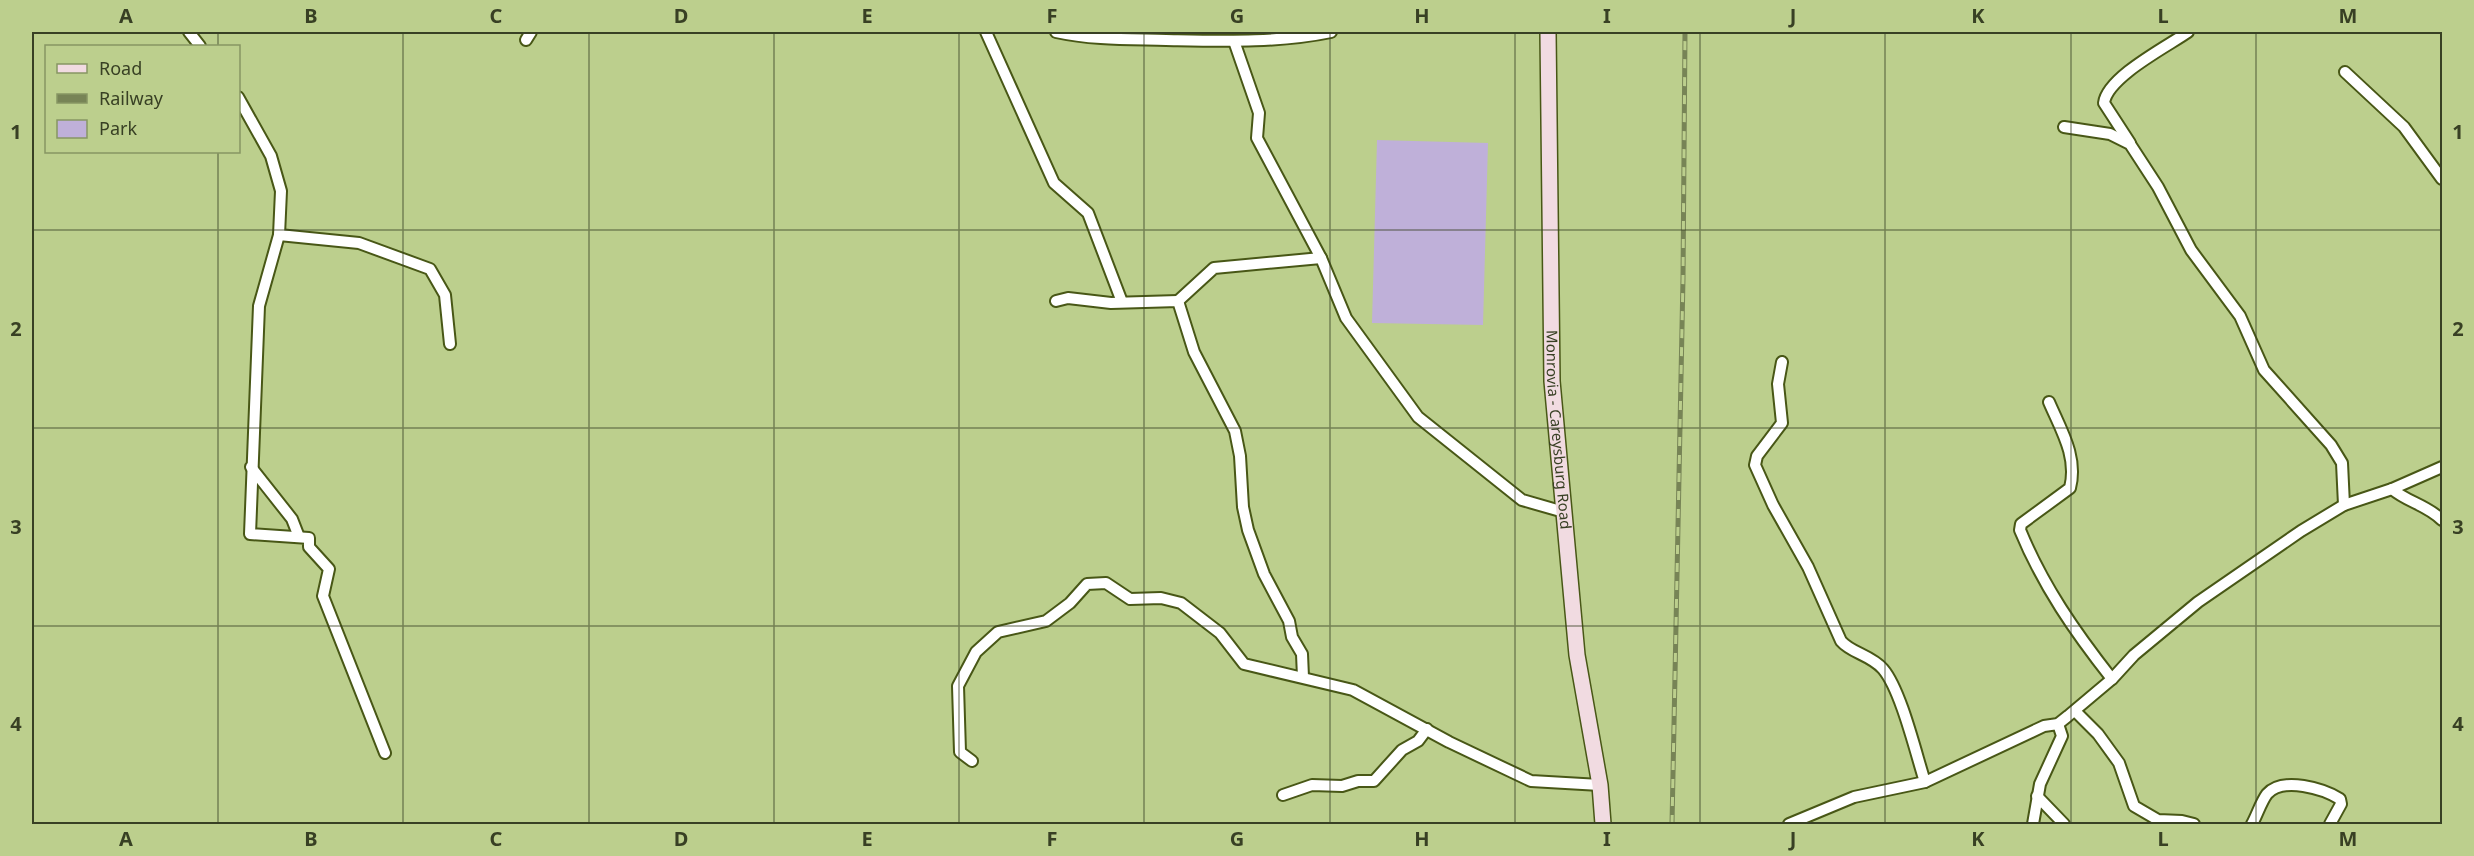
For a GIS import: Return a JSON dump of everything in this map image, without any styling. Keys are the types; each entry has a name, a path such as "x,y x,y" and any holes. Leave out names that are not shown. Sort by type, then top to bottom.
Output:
{"main road":[{"name":"Monrovia - Careysburg Road","path":"1548,32 1552,381 1577,655 1600,785 1603,825"}],"street":[{"path":"189,32 199,45"},
{"path":"986,32 1054,183 1088,213 1122,302"},
{"path":"1056,32 1082,38 1116,40 1303,38 1331,32"},
{"path":"2188,32 2137,65 2106,95 2104,103 2158,187 2191,250 2240,316 2264,370 2331,445 2342,463 2344,505"},
{"path":"1227,38 1259,114 1257,138 1321,258 1346,318 1418,417 1522,500 1564,512"},
{"path":"2344,72 2404,127 2442,179"},
{"path":"240,101 271,156 281,191 279,235 259,306 249,534 309,538 309,547 329,569 322,596 384,753"},
{"path":"2064,127 2110,135 2130,144"},
{"path":"279,235 359,243 430,269 445,295 450,344"},
{"path":"1056,301 1068,298 1122,302 1179,301 1214,268 1321,258"},
{"path":"1179,301 1194,352 1235,431 1240,456 1243,507 1248,530 1264,574 1289,621 1292,637 1302,654 1303,677"},
{"path":"1782,362 1778,384 1782,423 1757,456 1755,465 1773,506 1808,567 1841,641 1845,646 1863,653 1886,674 1903,712 1925,782"},
{"path":"2049,402 2070,451 2072,480 2070,488 2021,524 2020,530 2048,590 2075,633 2112,680"},
{"path":"251,466 292,519 299,537"},
{"path":"1789,825 1854,798 1925,782 2044,726 2058,724 2112,680 2134,655 2198,602 2344,505 2392,489 2442,468"},
{"path":"2392,489 2403,498 2432,510 2442,520"},
{"path":"972,761 960,752 958,686 976,652 998,633 1046,621 1070,603 1087,584 1106,583 1130,599 1161,598 1182,603 1220,633 1244,664 1353,690 1478,757 1531,781 1600,785"},
{"path":"2075,711 2098,734 2119,763 2134,806 2158,820 2182,821 2194,825"},
{"path":"2033,825 2037,796 2062,736 2058,724"},
{"path":"1283,795 1312,785 1342,786 1358,781 1374,781 1402,750 1418,741 1427,729"},
{"path":"2252,825 2268,793 2282,786 2313,788 2340,799 2341,804 2330,825"},
{"path":"2037,796 2064,825"}],"green space":[{"path":"1377,140 1488,143 1483,325 1372,323"}],"railway":[{"path":"1672,824 1683,278 1685,32"}]}
